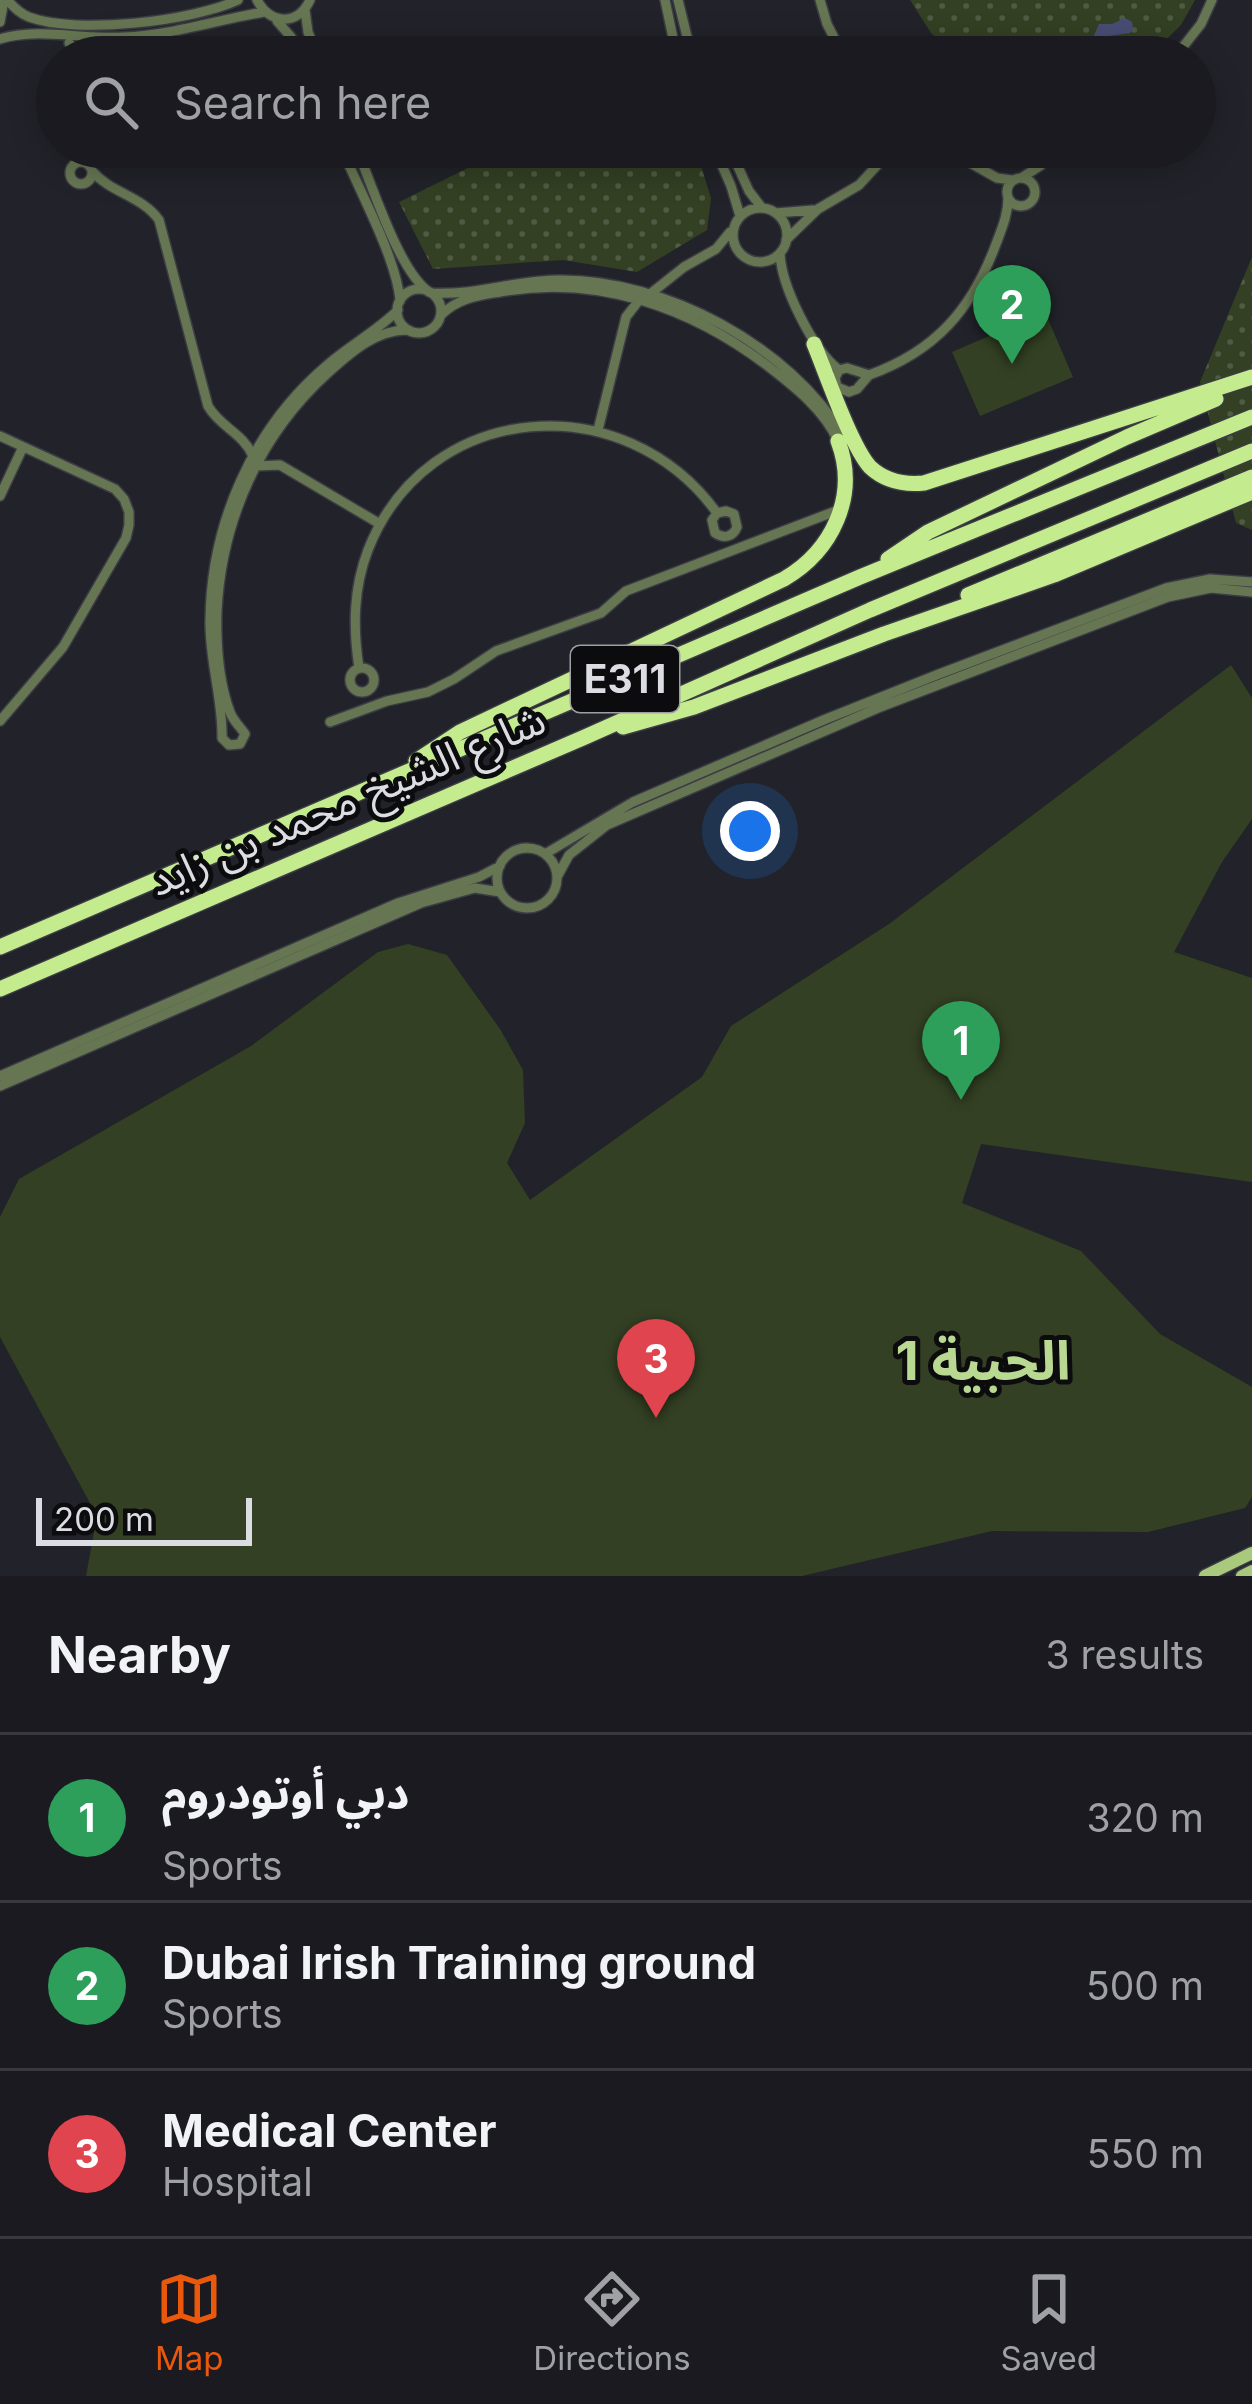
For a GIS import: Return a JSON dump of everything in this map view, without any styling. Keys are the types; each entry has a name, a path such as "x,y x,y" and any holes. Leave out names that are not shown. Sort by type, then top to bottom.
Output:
{"highway":[{"path":"814,344 863,457 879,474 900,483 924,484 1252,380"},
{"path":"860,578 928,532 1252,380"},
{"path":"1157,455 1252,405"},
{"name":"شارع الشيخ محمد بن زايد","path":"0,946 860,578 1252,417"},
{"path":"841,439 866,475 888,490 906,494 933,490 1016,455"},
{"path":"386,781 460,732 795,572 824,546 841,509 845,476 841,439"},
{"name":"شارع الشيخ محمد بن زايد","path":"0,988 848,620 1252,451"},
{"path":"884,634 1252,477"},
{"path":"585,737 694,707 1252,496"}],"main road":[{"path":"1205,1576 1236,1555 1252,1552"},
{"path":"1242,1576 1252,1571"}],"street":[{"path":"0,22 5,0 37,20 116,23 185,16 238,0"},
{"path":"257,0 290,36"},
{"path":"664,0 672,36"},
{"path":"679,0 687,36"},
{"path":"820,0 833,36"},
{"path":"1193,36 1212,0"},
{"path":"138,36 268,15 290,19 308,4"},
{"path":"308,4 310,36"},
{"path":"0,39 29,34 70,36"},
{"path":"71,168 72,180 78,184 105,184"},
{"path":"85,184 90,168"},
{"path":"91,168 105,184 148,206 159,220 208,406 240,435 267,438"},
{"path":"350,168 398,282 400,322 409,330"},
{"path":"365,168 407,267 440,302 441,315"},
{"path":"723,168 740,216"},
{"path":"739,168 762,208"},
{"path":"734,227 740,254 756,262 773,258 818,209 859,185 875,168"},
{"path":"980,168 997,178 1033,186"},
{"path":"839,370 835,382 844,391 856,389 869,375 930,343 962,311 988,266 1006,219 1007,196 1017,180 1037,168"},
{"path":"1006,219 1033,199 1039,168"},
{"path":"997,178 1018,206"},
{"path":"598,430 626,317 645,296 716,249 750,210 818,209"},
{"path":"776,213 786,230 786,241"},
{"path":"780,253 782,272 814,344 839,370"},
{"path":"705,257 740,254"},
{"path":"675,274 678,304"},
{"path":"240,435 254,461 233,518 219,586 217,641 231,715 244,734 239,744 229,746 222,738 224,716 213,670 211,596 224,524 254,461 292,400 413,290 458,293 517,282 592,281 678,304 756,346 815,397 841,439"},
{"path":"267,438 335,367 380,334 428,332 452,305 466,298 514,290 590,289 645,296 744,348 803,394 841,439"},
{"path":"615,294 626,317"},
{"path":"839,370 869,375"},
{"path":"359,668 355,608 368,550 380,524 427,469 491,434 526,426 598,430 670,463 717,513"},
{"path":"0,436 96,481 121,508 124,526 122,544 63,646 0,721"},
{"path":"267,438 280,465"},
{"path":"0,496 23,447"},
{"path":"254,461 280,465 380,524"},
{"path":"330,722 387,701 421,695 496,650 601,613 631,589 841,509"},
{"path":"545,854 633,802 920,681 1166,588 1210,579 1252,582"},
{"path":"500,866 497,875 505,899 519,908 536,908 551,897 568,855 607,825 672,795 878,707 1168,597 1210,588 1252,592"},
{"path":"0,1076 408,899 479,877 520,849 545,854 557,877"},
{"path":"0,1086 421,903 475,888 500,892"}],"green space":[{"path":"910,0 1195,0 1170,36 931,33"},
{"path":"468,168 702,168 711,198 707,230 637,272 563,260 433,269 399,202"},
{"path":"1252,257 1252,530 1236,523 1200,382"},
{"path":"1045,312 1073,377 980,416 952,352"},
{"path":"1231,665 1252,698 1252,819 1222,862 1174,952 1252,978 1252,1182 981,1144 962,1203 1081,1251 1160,1334 1252,1387 1252,1497 1245,1508 1148,1532 992,1531 802,1576 86,1576 97,1516 0,1337 0,1217 19,1179 251,1046 378,952 408,944 447,955 523,1070 525,1123 507,1163 530,1200 702,1077 731,1026 889,924"}],"water":[{"path":"1125,18 1133,28 1130,33 1094,36 1099,24"}],"place":[{"name":"Dubai Irish Training ground","path":"1012,364"},
{"name":"دبي أوتودروم","path":"961,1100"},
{"name":"Medical Center","path":"656,1418"}],"district":[{"name":"الحبية 1","path":"983,1361"}]}
